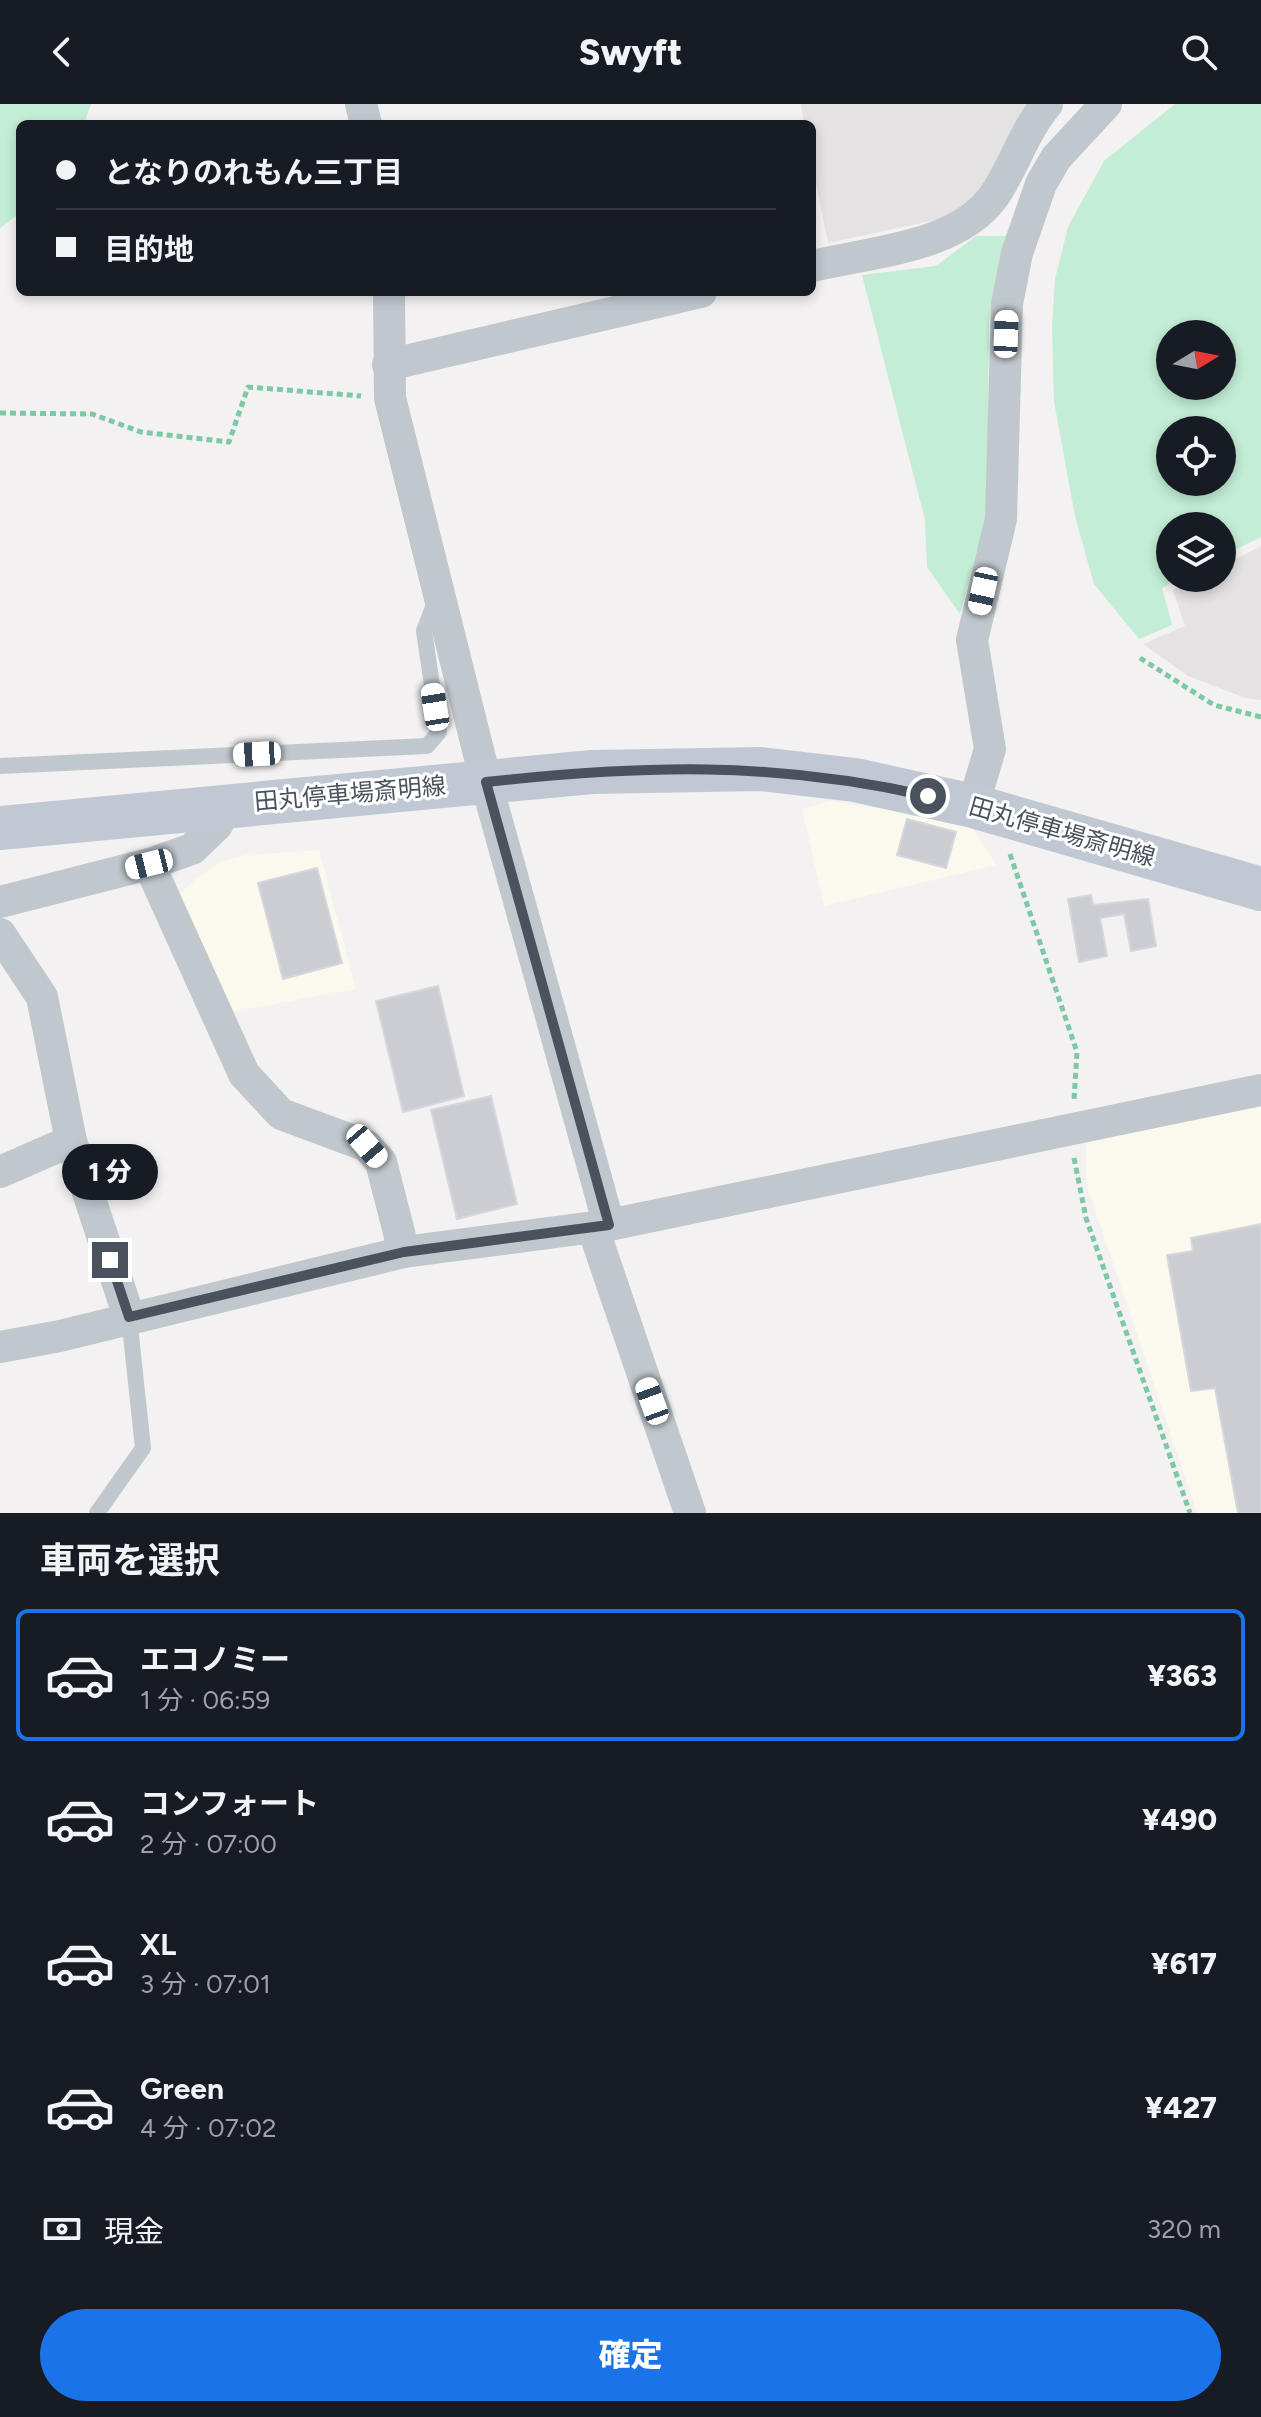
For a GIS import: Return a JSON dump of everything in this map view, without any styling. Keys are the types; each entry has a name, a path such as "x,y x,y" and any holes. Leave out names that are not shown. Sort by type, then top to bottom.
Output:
{"main road":[{"name":"田丸停車場斎明線","path":"0,828 592,772 761,769 855,780 987,810 1261,889"}],"street":[{"path":"816,265 948,233 981,211 994,196 1047,104"},
{"path":"987,810 990,749 972,640 1001,519 1007,304 1017,253 1041,184 1056,158 1106,104"},
{"path":"389,296 390,398 601,1227 690,1513"},
{"path":"388,365 684,296"},
{"path":"0,902 149,864 198,844 217,825 225,806"},
{"path":"149,864 244,1074 281,1114 367,1146 381,1162 404,1252"},
{"path":"0,934 42,997 71,1141 129,1317"},
{"path":"0,1347 60,1336 404,1252 601,1227 1261,1090"},
{"path":"0,1172 71,1141"}],"lane":[{"path":"0,766 427,746 439,732 424,631 439,593"},
{"path":"97,1513 143,1448 129,1317"}],"path":[{"path":"0,413 92,414 141,432 229,442 248,387 390,398"},
{"path":"1140,658 1214,705 1261,717"},
{"path":"987,810 1012,861 1057,985 1077,1052 1072,1131 1076,1180 1086,1218 1190,1513"}],"shaded area":[{"path":"801,104 1030,104 984,189 936,227 931,221 828,243 816,183 816,120 803,120"},
{"path":"1261,546 1261,700 1245,698 1188,676 1143,644 1185,626 1174,592 1236,592 1236,559"},
{"path":"831,801 969,822 996,865 824,906 802,809"},
{"path":"319,850 356,989 231,1012 172,901 222,861 246,855"},
{"path":"1261,1100 1261,1513 1197,1513 1086,1183 1086,1137"}],"green space":[{"path":"0,104 91,104 85,120 16,120 16,216 0,228"},
{"path":"1175,104 1261,104 1261,537 1236,549 1236,512 1156,512 1156,592 1163,592 1172,625 1139,639 1094,584 1075,516 1054,402 1052,327 1055,279 1068,227 1104,161"},
{"path":"976,236 1006,236 989,318 987,515 960,614 927,567 925,520 862,275 936,266"}],"building":[{"path":"907,819 956,832 946,868 897,855"},
{"path":"317,868 342,963 283,979 258,883"},
{"path":"1091,895 1093,905 1148,899 1156,946 1131,951 1124,914 1100,918 1107,956 1079,962 1068,899"},
{"path":"438,986 464,1096 403,1112 376,1001"},
{"path":"491,1096 517,1204 457,1219 431,1110"},
{"path":"1261,1224 1261,1513 1238,1513 1215,1388 1191,1391 1167,1255 1193,1251 1191,1238"}],"route":[{"path":"110,1260 129,1317 449,1243 609,1225 486,782 592,772 761,769 855,780 928,796"}]}
